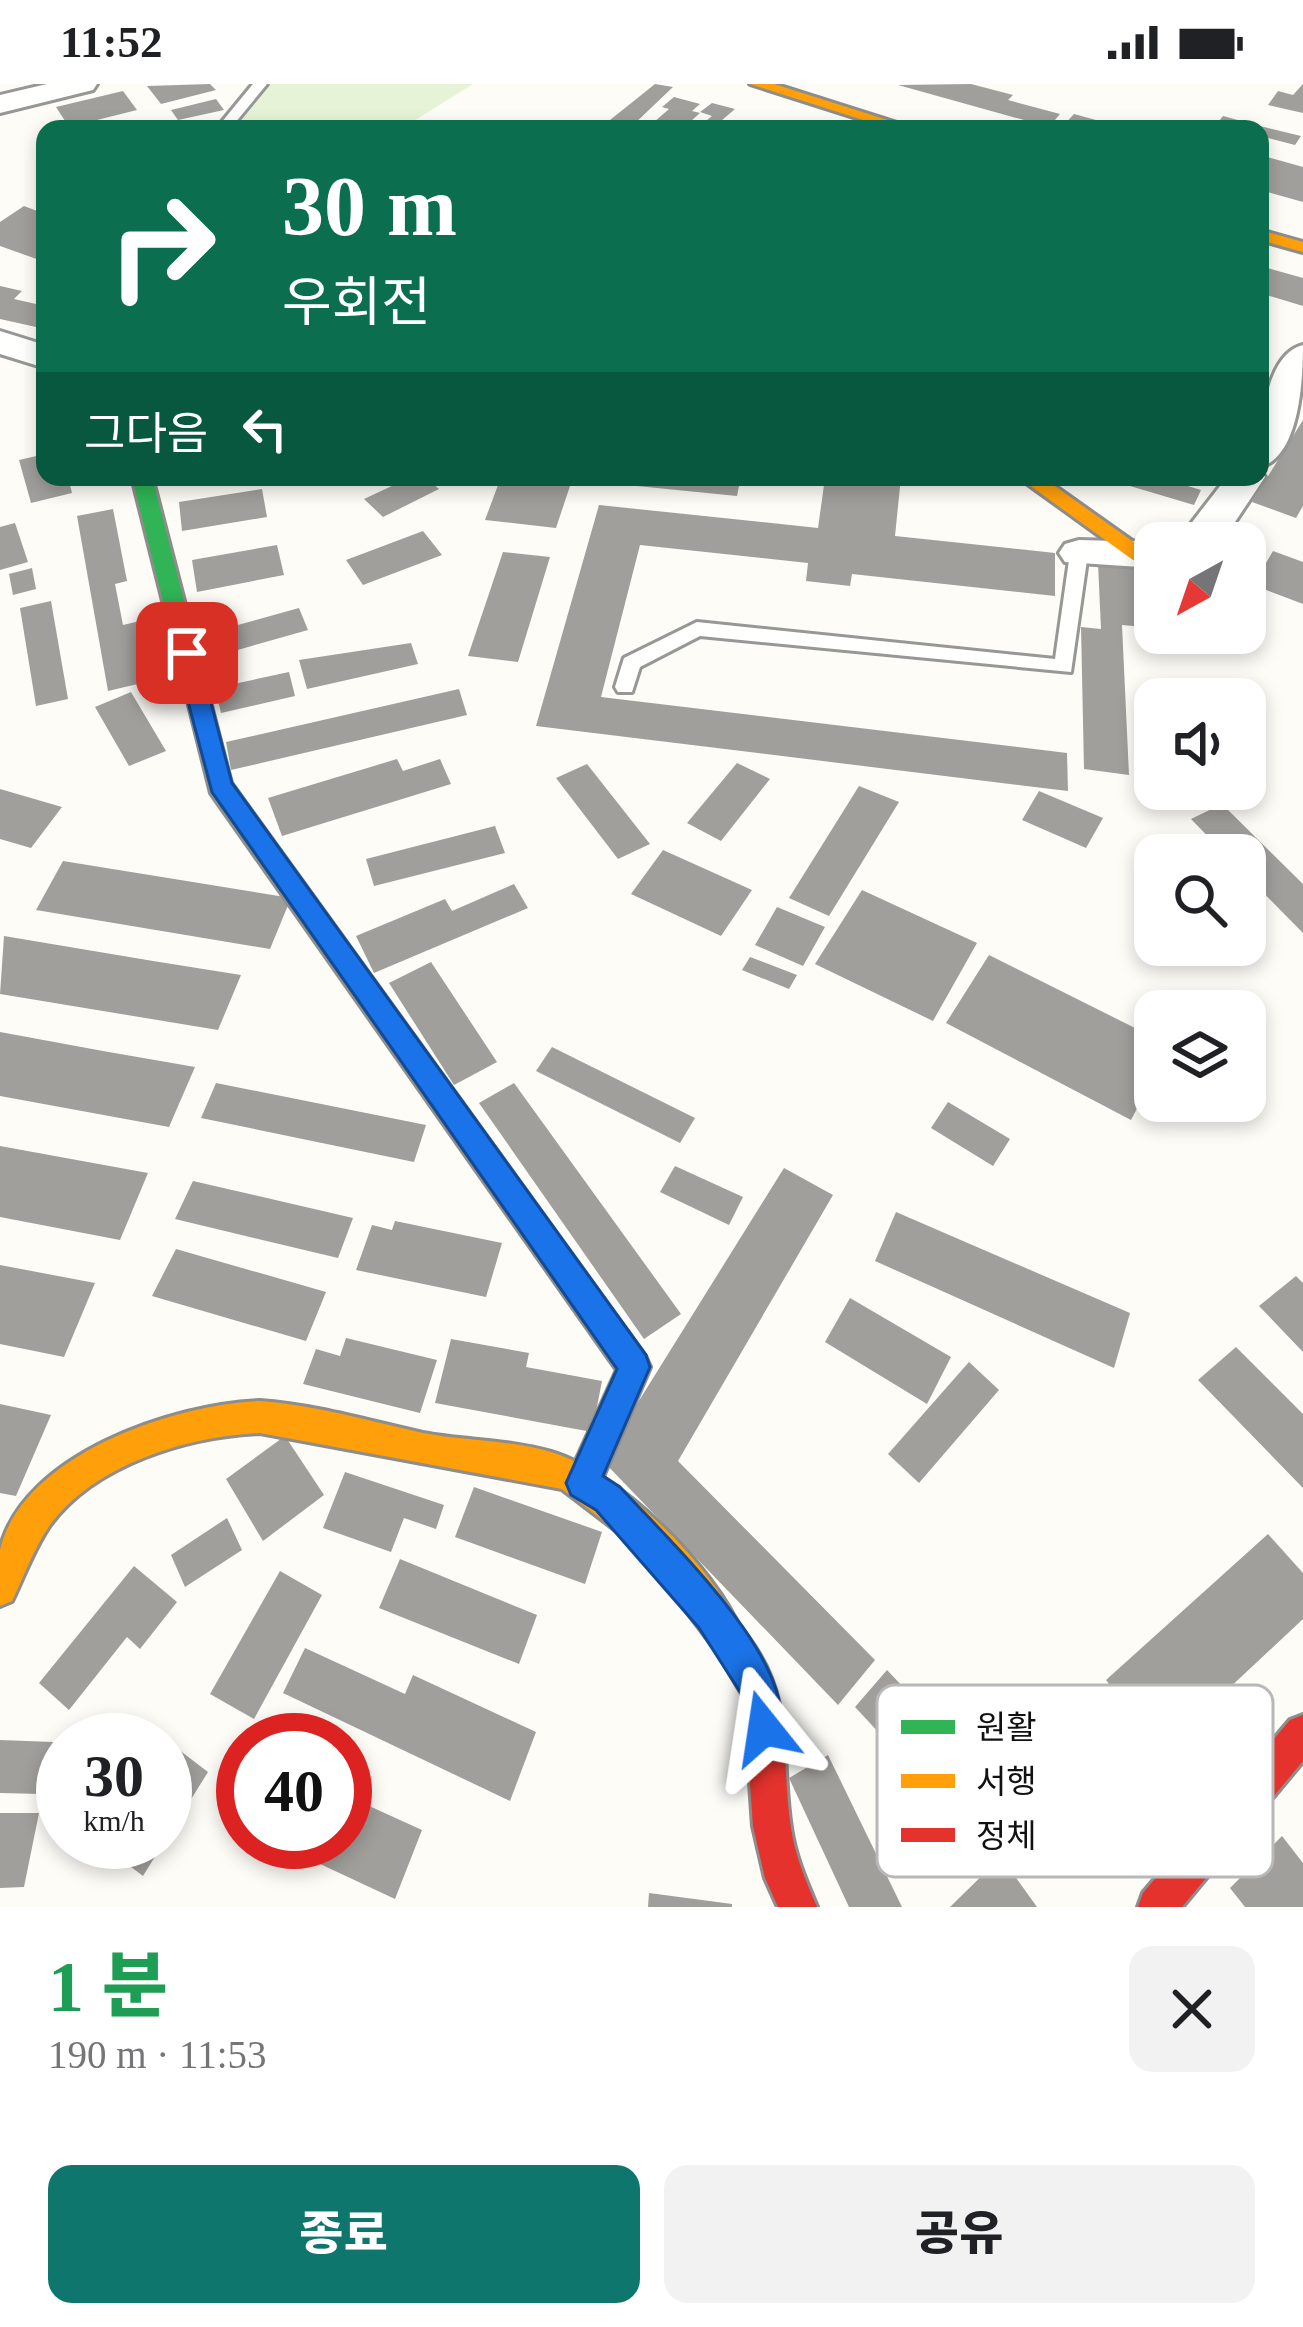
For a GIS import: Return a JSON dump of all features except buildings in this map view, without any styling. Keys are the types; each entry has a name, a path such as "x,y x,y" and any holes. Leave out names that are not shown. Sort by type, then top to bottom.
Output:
{"street":[{"path":"758,84 878,120"},
{"path":"0,104 72,85"},
{"path":"1269,238 1303,248"},
{"path":"0,342 36,354"},
{"path":"1269,434 1303,356"},
{"path":"144,486 220,786 634,1367 583,1483"},
{"path":"1042,486 1134,546"},
{"path":"1217,522 1240,486"},
{"path":"1079,553 1134,555"},
{"path":"0,1589 38,1512 69,1482 128,1448 240,1418 277,1420 452,1455 522,1461 583,1483 608,1498 712,1616 762,1693 767,1826 778,1870 798,1907"},
{"path":"1273,1769 1303,1733"},
{"path":"1157,1907 1182,1877"}],"lane":[{"path":"230,120 260,84"},
{"path":"625,687 631,663 698,629 1064,667 1079,553"}],"green space":[{"path":"248,84 473,84 415,120 222,120"}],"traffic: fast":[{"path":"144,486 220,786 634,1367 583,1483"}],"traffic: slow":[{"path":"758,84 878,120"},
{"path":"1269,238 1303,247"},
{"path":"1041,486 1134,550"},
{"path":"0,1589 37,1515 74,1478 157,1438 214,1422 260,1417 446,1453 537,1465 572,1476 634,1523 724,1633"}],"traffic: jam":[{"path":"724,1633 760,1689 771,1826 784,1878 798,1907"},
{"path":"1273,1769 1303,1733"},
{"path":"1157,1907 1182,1877"}],"route":[{"path":"187,653 220,786 634,1367 583,1483 608,1498 712,1616 762,1693 764,1728"}]}
